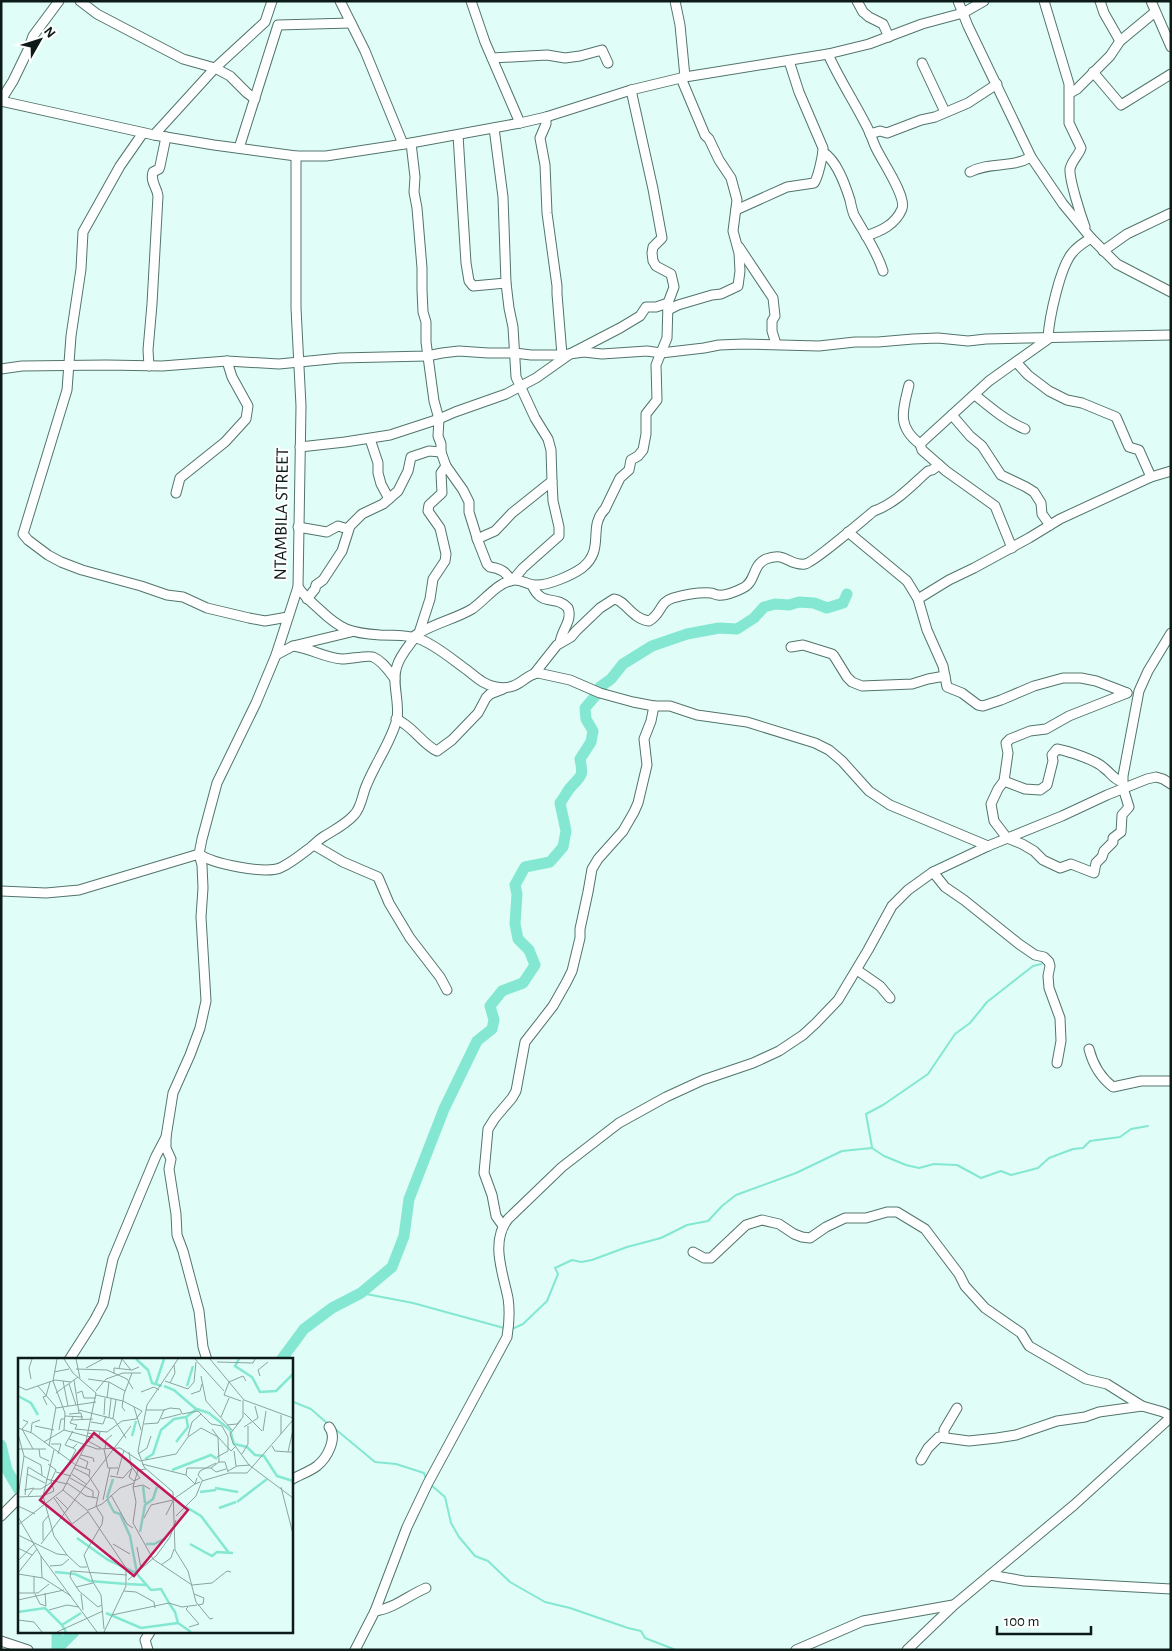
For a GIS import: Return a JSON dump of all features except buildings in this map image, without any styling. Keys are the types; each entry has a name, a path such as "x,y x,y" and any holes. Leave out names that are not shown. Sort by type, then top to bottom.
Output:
{"street":[{"path":"59,1 33,36 14,81 1,100 143,133 296,156 326,156 458,135 546,117 631,90 683,77 828,54 889,38 922,24 963,13 984,1"},
{"path":"80,1 97,14 183,59 215,68 230,76 255,100"},
{"path":"154,135 215,68 265,22 272,1"},
{"path":"340,1 407,144 415,177 414,192 422,268 427,356 434,401 440,419 438,436 441,444 440,452 446,466 469,502 469,512 487,564 490,567 495,567 505,572 512,581"},
{"path":"471,1 492,58 520,123"},
{"path":"300,446 370,439 440,419 506,394 536,378 566,354 620,328 640,316 646,307 678,305 722,294 738,286 740,271 739,253 733,231 737,200 731,178 705,134 683,77 675,1"},
{"path":"857,1 863,12 883,24 889,38"},
{"path":"958,1 1031,157 1064,204 1103,251 1117,264 1171,292"},
{"path":"1044,1 1069,84 1069,123 1081,148 1072,164 1070,173 1081,214 1090,236"},
{"path":"1100,1 1104,13 1120,41"},
{"path":"1151,1 1171,47"},
{"path":"1070,93 1110,56 1120,41 1155,12"},
{"path":"265,22 278,25 350,23"},
{"path":"239,148 278,25"},
{"path":"492,58 546,56 564,58 602,50 608,62"},
{"path":"828,54 835,71 895,183 902,204 902,209 889,226 882,231 866,236"},
{"path":"789,61 823,152 837,169 854,213 880,261 883,271"},
{"path":"922,63 945,112"},
{"path":"1094,72 1121,104 1171,74"},
{"path":"870,134 880,131 887,133 921,120 935,117 968,103 997,84"},
{"path":"512,581 545,584 580,569 593,556 598,519 620,478 629,470 631,460 643,450 646,434 646,414 657,400 656,364 667,338 668,307 674,287 671,274 656,266 653,261 652,253 654,247 662,238 631,90"},
{"path":"546,117 546,124 540,138 545,165 547,213 566,354"},
{"path":"298,587 307,599 337,626 354,631 416,635 470,610 495,590 512,581 523,568 559,536 559,527 553,501 551,450 548,440 535,418 516,377 513,327 508,308 506,284 503,196 494,128"},
{"path":"143,133 120,166 83,232 81,269 71,336 67,390 22,534 48,555 82,570 167,595 183,597 207,608 249,618 265,621 288,617"},
{"path":"458,135 466,263 469,282 473,286 506,284"},
{"path":"149,366 148,350 158,196 152,175 153,172 159,169 166,137"},
{"path":"736,210 786,187 814,183 817,179 823,152"},
{"name":"NTAMBILA STREET","path":"199,854 217,783 256,703 276,655 298,587 301,406 296,308 296,156"},
{"path":"970,172 983,166 1018,164 1031,157"},
{"path":"1103,251 1127,234 1171,213"},
{"path":"920,444 989,381 1048,338 1051,311 1061,276 1073,251 1090,236"},
{"path":"735,241 773,298 775,316 772,321 772,331 776,344"},
{"path":"1,369 22,366 149,366 228,361 279,364 340,358 427,356 458,352 515,352 531,355 647,351 661,353 719,345 776,344 819,346 863,341 878,342 938,338 968,341 1171,335"},
{"path":"176,494 180,478 225,442 246,419 248,406 232,377 228,361"},
{"path":"1016,362 1028,375 1049,391 1067,400 1082,403 1116,417 1128,447 1139,450 1151,477"},
{"path":"909,385 902,414 907,429 920,444 922,450 939,465 995,506 1012,548"},
{"path":"975,395 996,413 1025,429"},
{"path":"952,416 982,446 1001,475 1026,486 1034,492 1041,503 1042,514 1050,525"},
{"path":"370,439 378,463 381,484 389,499"},
{"path":"307,599 316,585 323,580 342,551 350,526 362,514 371,511 389,499 400,487 410,467 411,457 429,451 440,452"},
{"path":"396,720 407,725 437,751 452,740 478,713 490,694 522,683 534,674 550,652 560,643 569,639 600,608 614,599 620,600 631,612 641,618 649,620 657,616 663,603 672,598 709,593 718,595 744,588 752,581 757,566 762,561 770,558 779,556 796,564 810,563 874,511 887,506 928,471 939,465"},
{"path":"199,854 206,859 225,864 270,870 285,865 314,845 322,837 340,827 357,811 366,785 388,743 396,720 398,697 395,679 397,664 416,635 430,599 433,579 445,561 445,548 440,528 428,511 429,505 442,493 441,473 446,466"},
{"path":"918,599 949,580 1012,548 1071,514 1151,477 1171,471"},
{"path":"477,539 494,531 552,481"},
{"path":"298,526 327,532 338,526 348,529"},
{"path":"848,532 907,580 918,599 927,630 943,666 947,687 962,693 978,705 983,706 1034,686 1063,678 1081,678 1096,681 1127,693"},
{"path":"532,584 539,597 561,603 568,608 569,618 562,633 560,643"},
{"path":"276,655 293,646 354,631"},
{"path":"1140,691 1127,693 1069,716 1046,728 1030,731 1010,739 1006,743 1008,752 1004,781 991,804 994,821 1007,838 1022,844 1034,851 1043,860 1060,868 1070,864 1094,873 1096,863 1113,842 1113,838 1121,832 1122,815 1128,807 1123,785 1129,741 1140,691 1148,671 1171,633"},
{"path":"416,635 481,681 495,687 505,688"},
{"path":"791,647 803,645 832,654 847,677 852,682 862,686 912,684 928,678 945,676"},
{"path":"293,646 340,659 374,657 379,660 395,679"},
{"path":"534,674 558,677 600,693 654,706 670,706 697,715 747,722 823,746 842,761 878,798 890,805 988,846"},
{"path":"503,1226 496,1216 492,1195 484,1173 488,1129 516,1091 525,1042 553,1006 572,970 580,938 580,928 592,869 598,859 623,831 634,812 648,765 644,739 654,706"},
{"path":"1004,781 1024,789 1040,790 1047,785 1053,761 1052,755 1057,749 1104,767 1114,779 1123,785"},
{"path":"355,1650 375,1611 407,1527 431,1477 506,1337 509,1326 508,1300 500,1262 499,1241 503,1226 562,1167 619,1123 703,1080 754,1063 779,1051 803,1035 838,1000 857,970 892,906 908,890 933,872 988,846 1062,816 1123,785 1156,777 1171,784"},
{"path":"314,845 343,862 378,877 389,903 410,938 440,976 447,990"},
{"path":"1,891 40,893 79,890 199,854"},
{"path":"199,854 202,865 201,917 206,1001 200,1028 173,1094 166,1148 171,1159 169,1169 176,1214 177,1235 199,1311 203,1347 206,1358"},
{"path":"933,872 945,887 1019,944 1049,962 1049,988 1060,1018 1060,1041 1057,1063"},
{"path":"857,970 880,986 890,998"},
{"path":"1089,1049 1093,1064 1114,1087 1141,1081 1171,1081"},
{"path":"70,1358 103,1304 114,1259 123,1234 166,1137"},
{"path":"693,1252 704,1258 711,1258 746,1225 762,1220 779,1224 794,1234 810,1238 826,1227 845,1218 866,1218 887,1212 897,1212 925,1229 959,1274 965,1286 985,1308 1021,1334 1029,1346 1086,1379 1107,1384 1142,1406 1163,1412 1171,1417 1074,1506 954,1605 908,1650"},
{"path":"921,1460 939,1436 968,1441 997,1438 1016,1435 1057,1421 1085,1418 1099,1412 1142,1406"},
{"path":"944,1436 944,1430 957,1408"},
{"path":"292,1479 317,1466 322,1461 332,1442 333,1435 329,1427"},
{"path":"1,1516 18,1499"},
{"path":"990,1574 1024,1581 1160,1589 1171,1588"},
{"path":"375,1611 382,1610 426,1588"},
{"path":"796,1650 863,1621 954,1605"},
{"path":"148,1650 145,1640 149,1634"},
{"path":"1,1641 28,1650"}],"waterway":[{"path":"599,690 623,664 652,646 687,634 719,628 737,629 754,618 764,607 775,604 814,603 827,608 843,603 847,594"},
{"path":"282,1358 304,1329 332,1308 361,1293 392,1267 404,1236 409,1199 444,1109 477,1041 492,1029 494,1020 490,1006 502,991 523,983 535,965 529,950 518,939 515,924 517,894 515,885 525,867 550,862 563,847 566,831 560,803 581,776 580,759 591,742 593,731 586,719 585,708 597,694"},
{"path":"872,1147 866,1114 883,1105 928,1074 955,1034 970,1023 987,1002 1033,966 1041,964"},
{"path":"512,1329 523,1324 547,1301 558,1274 555,1268 572,1260 581,1262 592,1260 627,1247 661,1238 687,1225 708,1221 736,1195 796,1173 842,1151 872,1148 884,1156 906,1165 919,1168 934,1164 957,1165 981,1178 1001,1171 1011,1175 1038,1168 1049,1158 1073,1149 1083,1148 1090,1141 1120,1137 1131,1129 1148,1126"},
{"path":"361,1293 413,1303 504,1328"},
{"path":"292,1401 311,1409 328,1424"},
{"path":"334,1428 375,1462 396,1464 424,1473 426,1479"},
{"path":"1,1445 7,1470 18,1488"},
{"path":"431,1485 445,1497 451,1523 459,1537 475,1556 488,1561 510,1582 545,1602 641,1631 645,1638 676,1650"},
{"path":"57,1634 57,1649"},
{"path":"57,1649 72,1634"}]}
